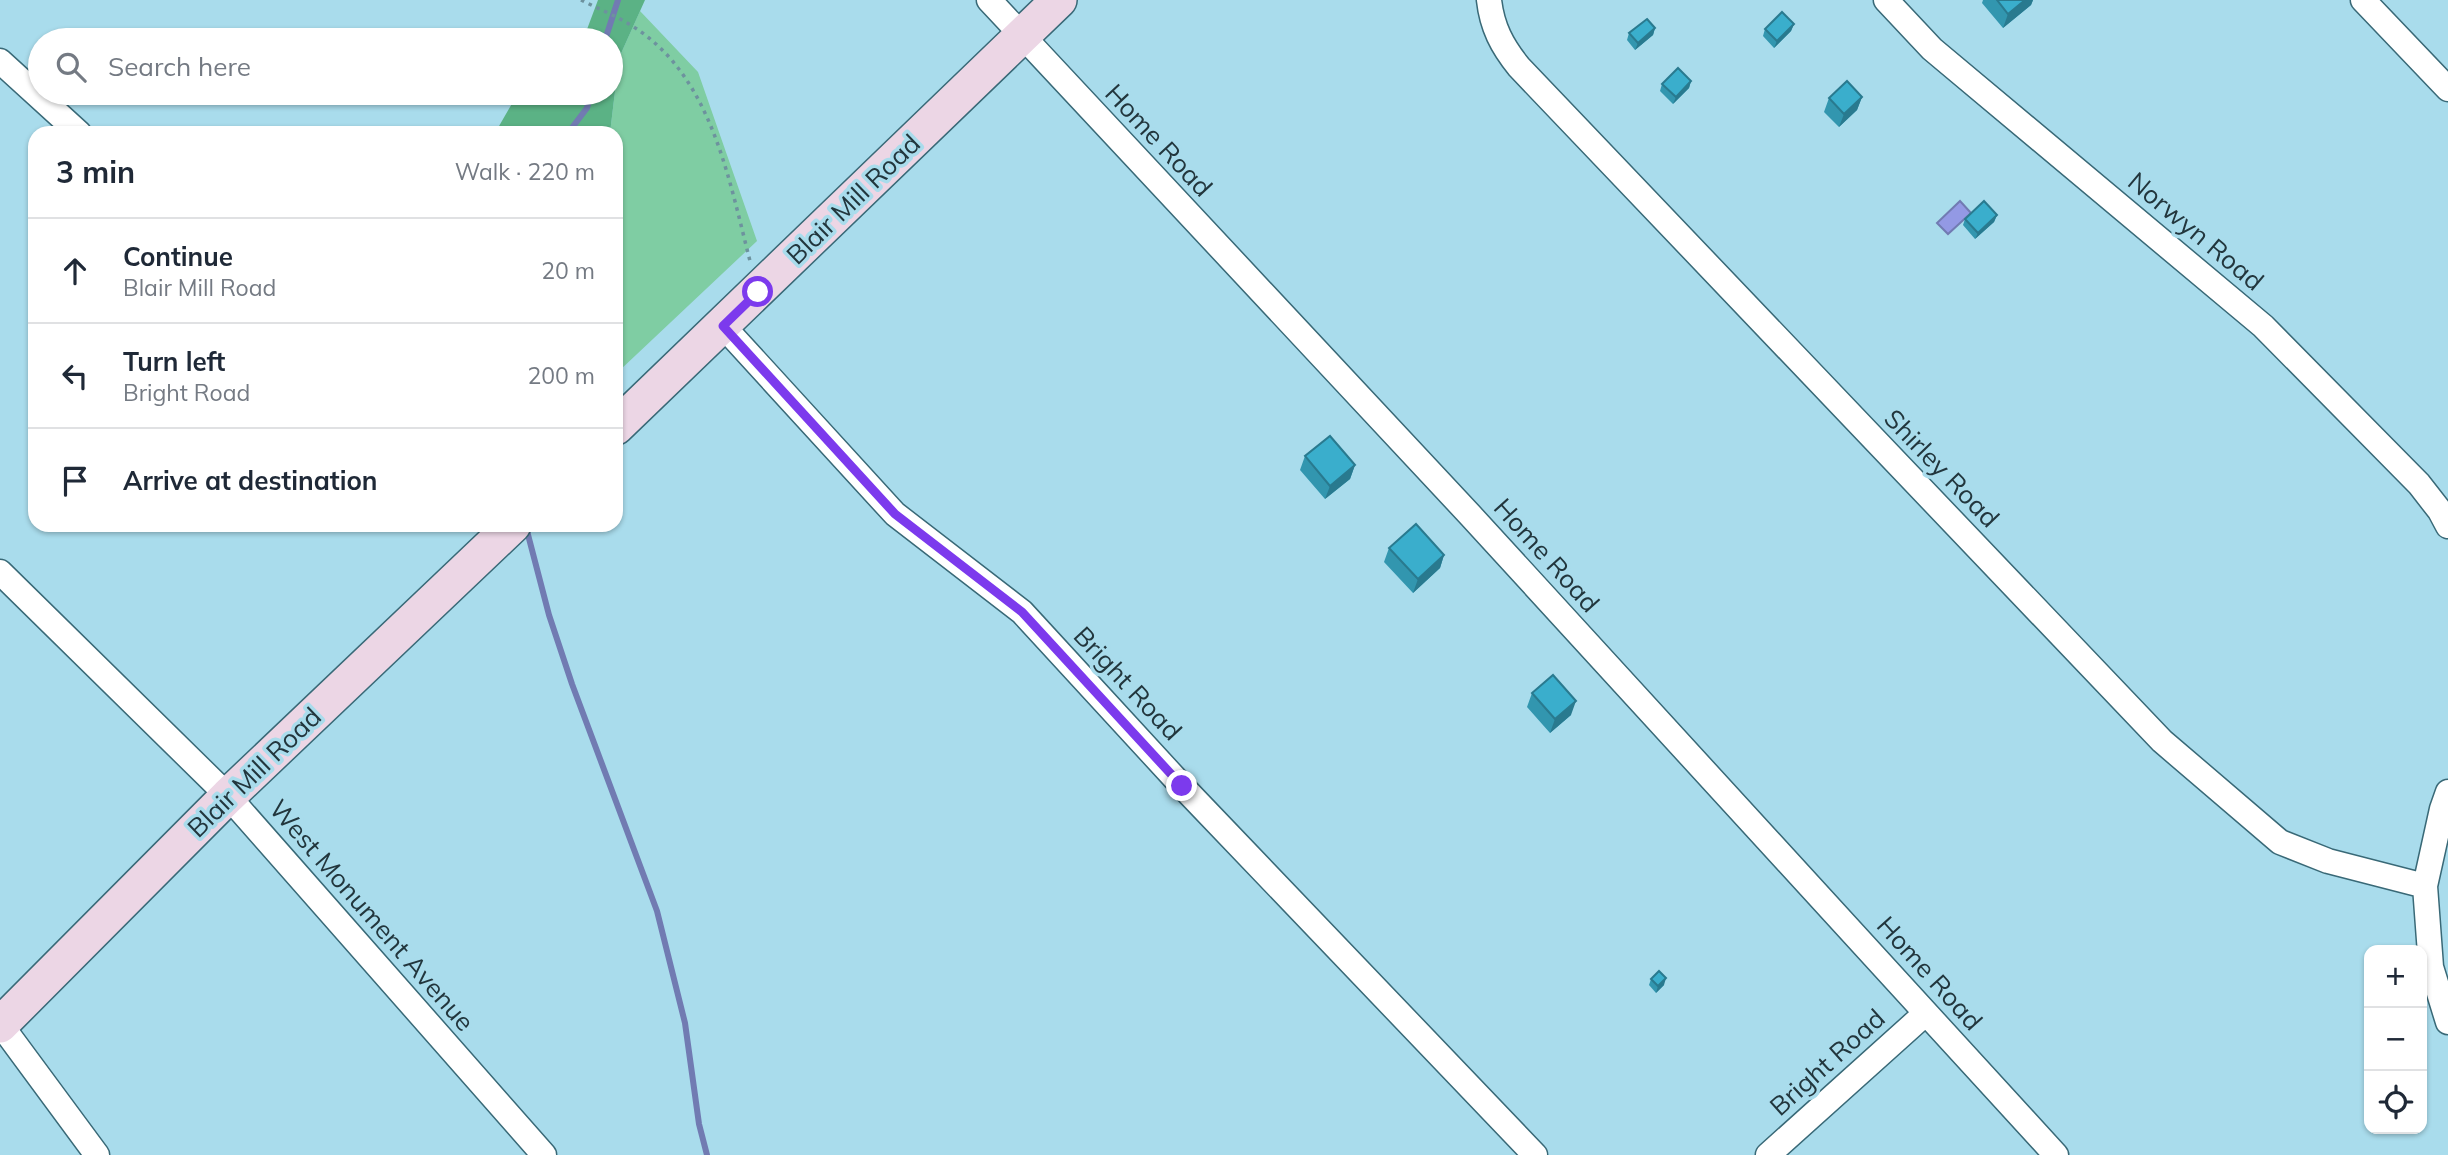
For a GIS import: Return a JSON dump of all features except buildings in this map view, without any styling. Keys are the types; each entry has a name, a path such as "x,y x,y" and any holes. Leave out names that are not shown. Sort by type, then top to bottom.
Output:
{"main road":[{"name":"Blair Mill Road","path":"623,420 1059,0"},
{"name":"Blair Mill Road","path":"0,1025 228,796 505,532"}],"street":[{"name":"Home Road","path":"989,0 1472,516 2056,1155"},
{"name":"Shirley Road","path":"1489,0 1498,37 1519,67 2162,741 2280,842 2328,861 2425,887"},
{"name":"Norwyn Road","path":"1886,0 1932,49 2263,326 2420,484 2448,526"},
{"path":"2363,0 2448,89"},
{"path":"0,61 28,87"},
{"path":"48,105 71,126"},
{"name":"Bright Road","path":"723,326 895,514 1022,612 1182,786 1535,1155"},
{"name":"West Monument Avenue","path":"0,572 228,796 544,1155"},
{"path":"2448,792 2425,887 2431,967 2448,1022"},
{"name":"Bright Road","path":"1768,1155 1926,1013"},
{"path":"0,1025 97,1155"}],"path":[{"path":"581,0 631,25 670,60 698,95 709,119 728,180 758,292"}],"green space":[{"path":"598,0 645,0 623,49 623,28 588,28"},
{"path":"640,11 698,72 757,241 623,367 623,126 611,126 613,105 623,105 623,49"},
{"path":"511,105 613,105 611,126 499,126"}],"water":[{"path":"1960,201 1971,213 1948,234 1937,223"}],"waterway":[{"path":"609,28 618,0"},
{"path":"573,126 588,105"},
{"path":"527,532 549,615 572,684 657,911 685,1023 699,1124 707,1155"}],"route":[{"path":"758,292 723,326 895,514 1022,612 1182,786"}]}
